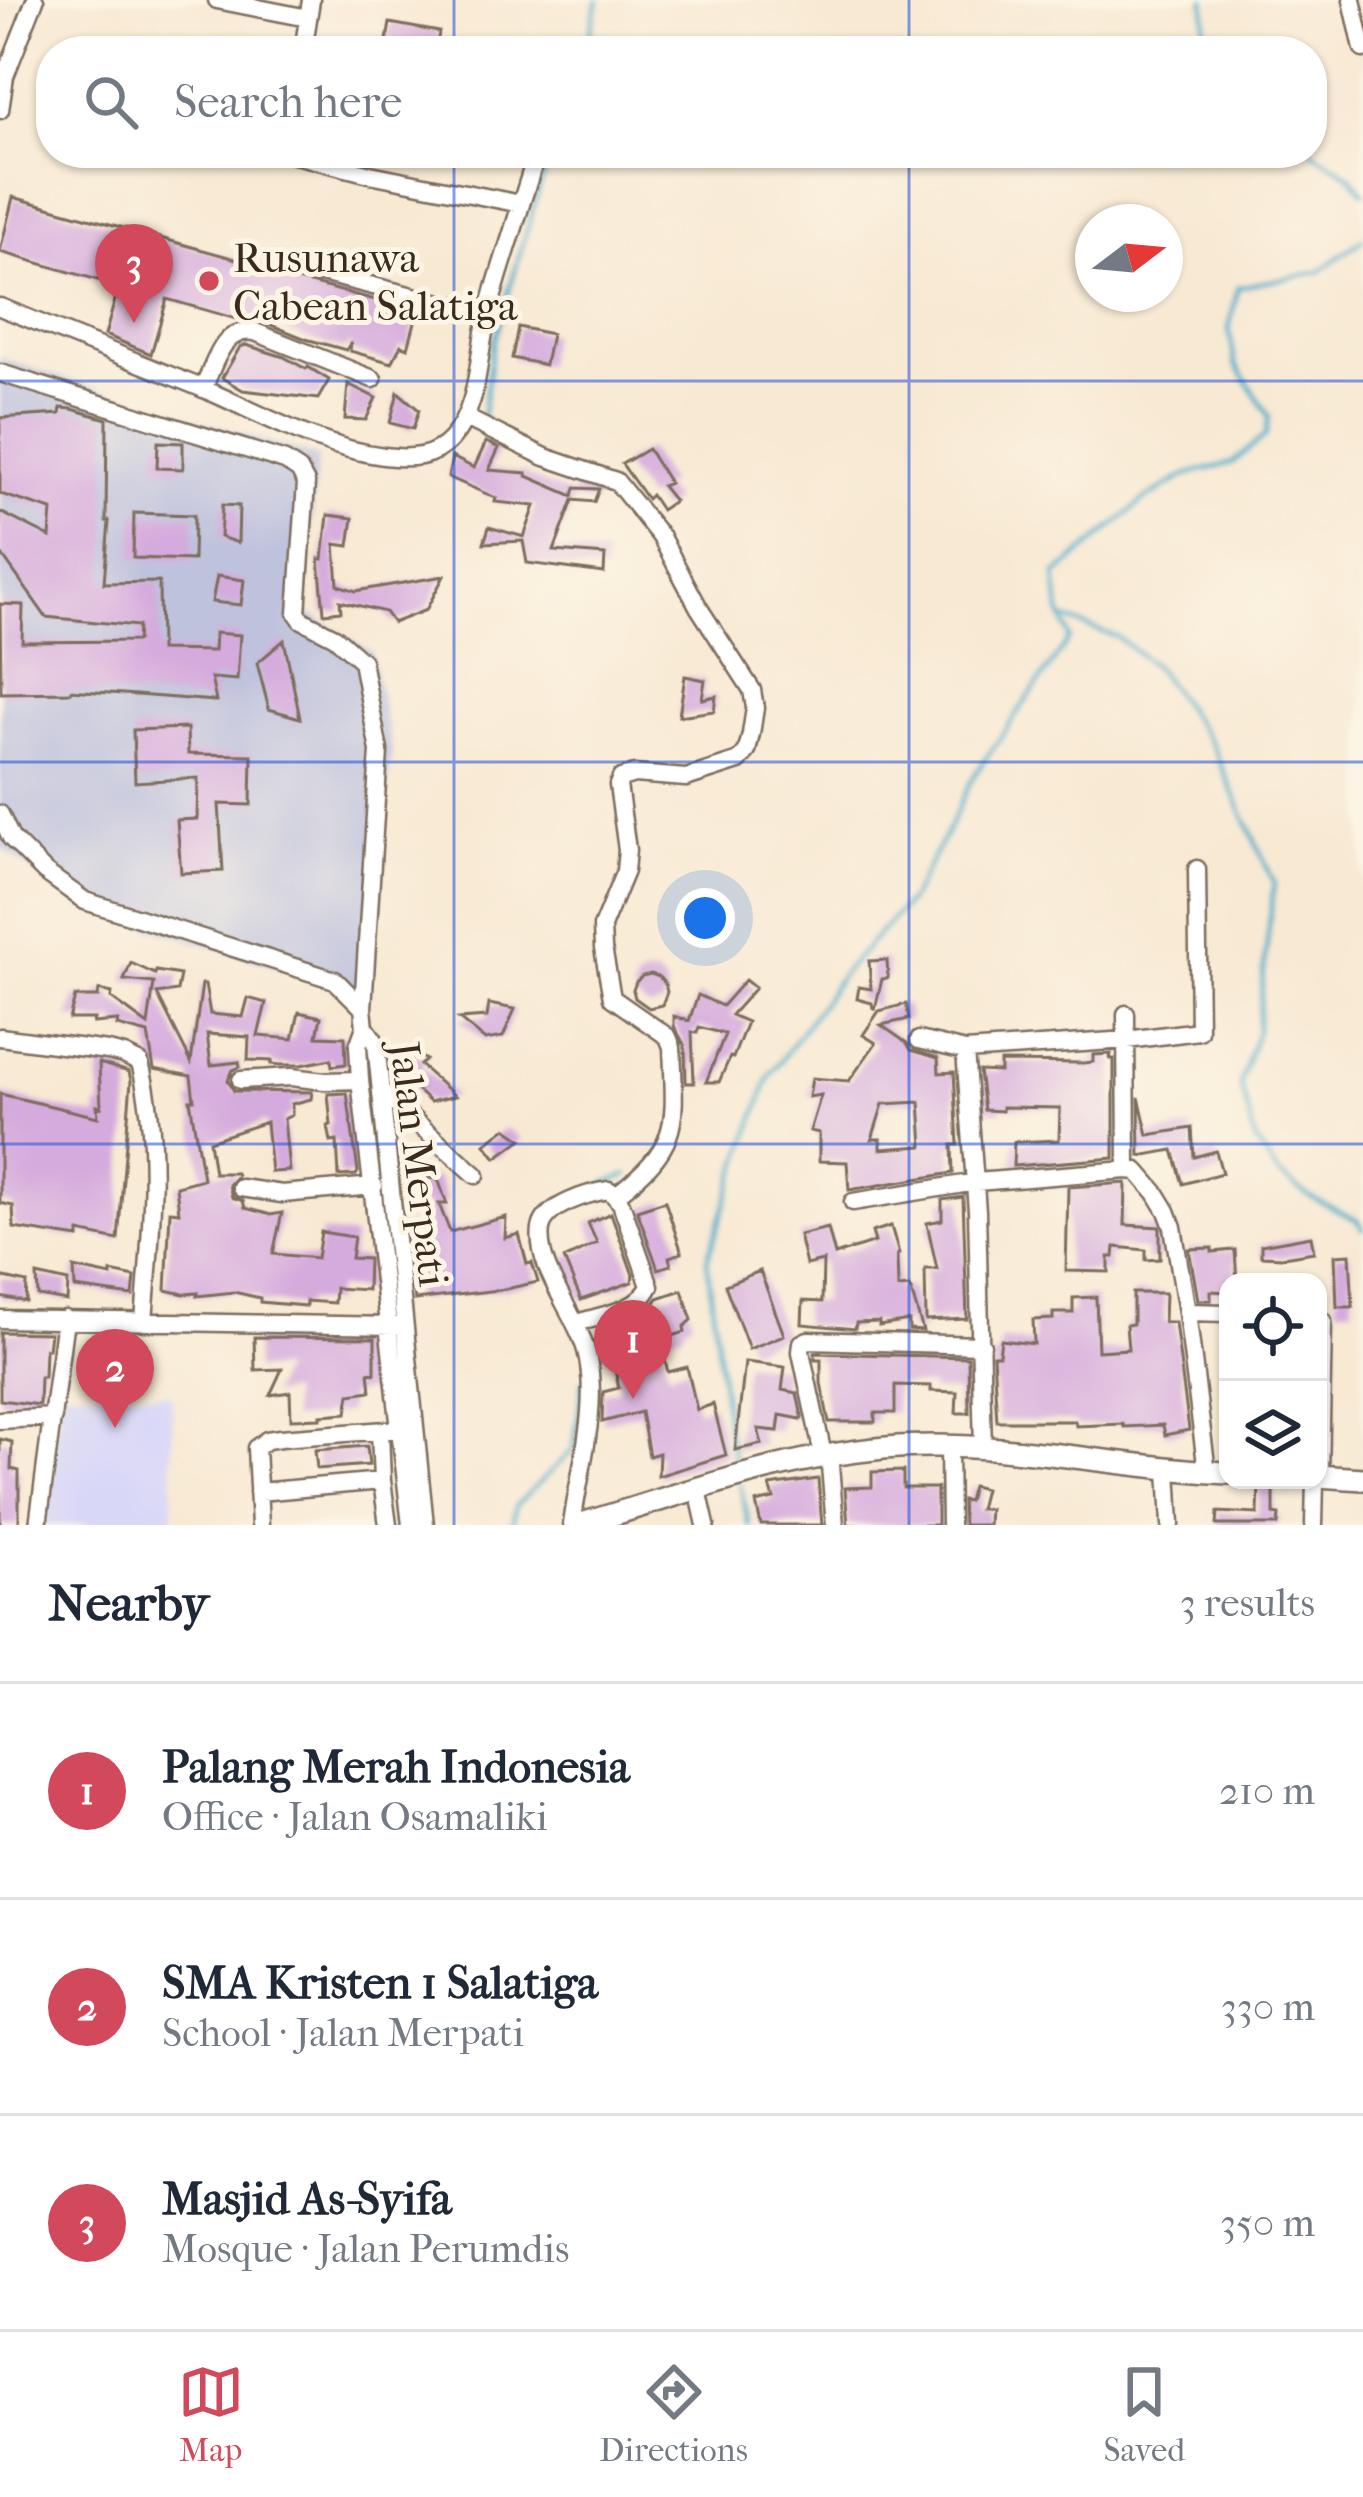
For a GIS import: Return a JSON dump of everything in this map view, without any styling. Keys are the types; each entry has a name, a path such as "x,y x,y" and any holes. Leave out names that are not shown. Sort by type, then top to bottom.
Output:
{"main road":[{"path":"575,1525 770,1467 902,1446 1024,1451 1217,1472"},
{"path":"1327,1478 1363,1479"}],"street":[{"path":"0,110 5,76 35,0"},
{"path":"217,0 309,9"},
{"path":"1356,6 1363,50"},
{"path":"346,168 521,204"},
{"path":"476,422 472,402 488,315 532,168"},
{"path":"290,265 488,315"},
{"path":"0,307 321,441 385,456 425,456 438,452 476,422"},
{"path":"202,388 230,335 241,330 373,379"},
{"path":"0,373 285,461 299,470 306,483 297,613 362,661 379,751 364,1018"},
{"path":"476,422 545,457 616,481 661,537 699,608 752,690 748,751 739,761 686,778 634,774 621,778 618,785 627,850 625,872 602,927 607,974 612,998 668,1037 675,1113 671,1134 644,1174 616,1195"},
{"path":"0,814 11,838 45,872 85,901 335,980 364,1018"},
{"path":"919,1040 965,1051 1199,1031 1197,869"},
{"path":"1126,1014 1127,1170"},
{"name":"Jalan Merpati","path":"364,1018 358,1046 361,1080 425,1525"},
{"name":"Jalan Merpati","path":"364,1018 376,1043 381,1091 396,1326 390,1430 411,1525"},
{"path":"0,1036 108,1051 140,1063 151,1129 152,1208 144,1322"},
{"path":"965,1051 976,1182 983,1449"},
{"path":"241,1080 361,1080"},
{"path":"381,1091 476,1175"},
{"path":"853,1202 976,1182 1137,1171 1167,1211 1173,1227 1217,1472"},
{"path":"241,1188 282,1194 374,1186"},
{"path":"575,1525 592,1406 588,1355 549,1270 541,1226 546,1214 557,1208 609,1190 616,1195 650,1286 644,1298 626,1309 576,1323"},
{"path":"1187,1312 1219,1313"},
{"path":"38,1525 65,1318"},
{"name":"Jalan Merpati","path":"0,1319 396,1326"},
{"path":"835,1525 826,1455 802,1343 982,1345"},
{"path":"0,1420 53,1417"},
{"path":"260,1525 256,1448 267,1441 390,1430 382,1481 388,1525"},
{"path":"949,1448 950,1525"},
{"path":"1168,1469 1171,1525"},
{"path":"258,1492 382,1481"},
{"path":"706,1525 708,1487"},
{"path":"1314,1525 1316,1489"}],"shaded area":[{"path":"0,358 318,457 303,610 371,651 392,750 362,992 83,908 0,847"},
{"path":"62,1390 172,1394 173,1525 45,1525"}],"building":[{"path":"390,23 439,32 438,36 388,36"},
{"name":"Rusunawa Cabean Salatiga","path":"13,197 418,311 408,348 401,345 392,363 350,351 351,342 346,350 259,320 240,320 167,299 151,354 105,335 119,286 0,252"},
{"path":"518,327 551,334 545,365 512,358"},
{"path":"246,345 308,367 329,380 318,399 243,390 222,378 240,347"},
{"path":"348,384 376,398 366,420 345,419"},
{"path":"398,392 419,410 413,429 390,423"},
{"path":"61,408 107,419 109,521 104,583 159,582 160,650 214,651 215,633 240,635 237,680 211,678 216,701 71,690 1,693 0,604 23,605 22,642 137,641 138,626 46,617 0,552 0,512 50,537 52,510 0,494 0,418 60,414"},
{"path":"158,442 183,443 183,469 157,468"},
{"path":"486,442 499,448 489,470 527,473 573,496 575,488 599,489 594,502 573,500 554,551 605,555 604,573 527,563 523,541 484,543 489,527 524,537 535,506 495,502 496,498 448,477 452,457 474,468"},
{"path":"648,449 669,483 662,486 674,501 661,510 622,464"},
{"path":"222,505 239,506 238,543 220,537"},
{"path":"134,513 194,515 193,560 133,558"},
{"path":"328,515 353,518 349,546 335,544 338,585 356,591 444,576 426,610 393,623 385,612 340,601 341,611 324,613 319,559 323,559"},
{"path":"217,576 244,580 241,605 212,602"},
{"path":"284,640 300,718 269,709 257,663"},
{"path":"685,676 705,680 702,699 716,696 714,711 679,716"},
{"path":"187,728 188,754 252,755 251,805 219,804 223,871 181,873 177,820 197,819 198,778 135,782 133,730"},
{"path":"887,960 888,978 882,979 875,1009 872,1003 857,999 859,987 871,989 869,961"},
{"path":"131,963 155,974 180,975 177,991 157,994 191,1062 202,984 210,1014 243,1017 248,998 266,1003 258,1036 293,1039 299,1012 321,1017 317,1036 345,1037 346,1064 332,1066 331,1059 280,1065 248,1060 249,1037 207,1034 211,1065 239,1062 228,1080 234,1091 312,1092 311,1099 292,1104 292,1115 284,1119 289,1171 271,1172 266,1122 209,1141 214,1173 236,1173 229,1185 232,1197 243,1201 245,1208 282,1213 273,1254 317,1258 321,1232 354,1237 351,1258 368,1259 367,1290 335,1288 334,1303 306,1301 306,1306 260,1302 260,1298 234,1292 197,1296 166,1290 170,1211 179,1212 176,1186 203,1179 190,1100 194,1100 191,1076 154,1069 148,1034 117,1026 118,1021 69,1019 75,997 98,997 99,990 112,993 111,998 148,1025 154,983 124,980"},
{"path":"642,976 659,977 667,992 662,1005 649,1008 635,998 633,990"},
{"path":"745,980 755,988 731,1015 747,1022 733,1058 719,1082 706,1082 725,1034 699,1027 697,1033 692,1032 694,1083 686,1083 685,1046 674,1016 689,1021 698,995 722,1006"},
{"path":"489,1004 515,1009 503,1037 485,1040 459,1019 487,1017"},
{"path":"906,1004 909,1019 881,1025 911,1050 938,1058 939,1073 954,1072 958,1145 952,1145 953,1173 849,1190 847,1162 819,1161 819,1133 810,1131 821,1095 809,1097 812,1078 849,1081 876,1043 863,1035 879,1011","holes":["920,1102 923,1146 881,1149 881,1139 872,1139 883,1104"]},
{"path":"406,1049 426,1060 420,1065 455,1096 430,1102 409,1083 412,1080 398,1064"},
{"path":"1111,1054 1114,1158 1013,1166 1014,1142 1059,1140 1060,1108 984,1110 979,1071 1000,1072 1000,1062 1084,1063 1093,1062 1093,1055"},
{"path":"99,1063 129,1072 131,1081 118,1240 14,1228 13,1206 0,1203 0,1094 98,1117"},
{"path":"347,1093 358,1172 339,1176 337,1141 331,1142 328,1126 328,1094"},
{"path":"1139,1097 1148,1135 1192,1128 1194,1157 1216,1151 1222,1173 1183,1184 1173,1150 1140,1156"},
{"path":"506,1128 522,1139 496,1158 485,1144"},
{"path":"438,1179 447,1204 439,1204 450,1232 506,1217 505,1238 519,1234 527,1264 532,1263 538,1282 415,1300 410,1236 427,1247 427,1205 420,1205 419,1180"},
{"path":"1126,1183 1125,1225 1160,1227 1160,1259 1146,1260 1146,1250 1115,1247 1109,1272 1066,1271 1068,1187"},
{"path":"963,1197 967,1319 926,1321 925,1269 937,1269 927,1223 942,1220 942,1200"},
{"path":"665,1201 682,1253 669,1257 671,1265 658,1269 637,1210"},
{"path":"611,1213 632,1282 581,1300 564,1259 597,1243 588,1223"},
{"path":"891,1226 899,1254 898,1288 910,1287 923,1331 909,1330 909,1321 879,1326 879,1322 856,1323 855,1329 802,1324 803,1301 822,1302 823,1261 806,1265 799,1235 828,1228 835,1255 875,1242 872,1232"},
{"path":"1311,1236 1314,1252 1261,1256 1261,1245"},
{"path":"1189,1249 1235,1250 1236,1273 1219,1273 1219,1291 1211,1291 1211,1300 1198,1300"},
{"path":"1350,1254 1353,1307 1337,1307 1335,1255"},
{"path":"74,1268 135,1277 133,1296 75,1288"},
{"path":"760,1271 784,1335 749,1349 725,1285"},
{"path":"37,1275 68,1282 67,1301 38,1296"},
{"path":"0,1277 27,1283 26,1302 0,1297"},
{"path":"682,1290 692,1320 685,1332 660,1340 668,1372 687,1367 697,1410 713,1404 726,1455 658,1476 659,1453 649,1456 641,1412 602,1422 603,1392 619,1388 611,1353 630,1348 624,1323 650,1309 658,1298"},
{"path":"1133,1293 1165,1293 1164,1322 1175,1322 1189,1430 1165,1435 1163,1425 997,1421 993,1355 999,1355 1001,1340 1034,1344 1033,1320 1073,1313 1073,1298 1096,1297 1098,1351 1128,1349 1126,1325 1133,1324"},
{"path":"0,1332 50,1333 39,1405 0,1400"},
{"path":"254,1337 375,1338 371,1391 350,1394 347,1413 291,1419 290,1392 270,1395 282,1369 255,1370"},
{"path":"815,1353 968,1357 969,1413 956,1413 957,1392 895,1385 895,1413 875,1413 875,1422 829,1422 821,1359 815,1359"},
{"path":"745,1362 785,1367 782,1390 797,1393 802,1417 780,1415 778,1431 758,1429 762,1444 735,1450"},
{"path":"0,1439 12,1442 11,1469 19,1471 19,1525 0,1525"},
{"path":"367,1446 369,1465 317,1469 315,1450"},
{"path":"903,1471 903,1488 937,1488 937,1525 848,1525 845,1488 872,1487 872,1472"},
{"path":"818,1479 822,1525 761,1525 756,1503 774,1499 770,1486"},
{"path":"972,1486 984,1489 979,1509 989,1509 988,1525 963,1525 962,1500 968,1501"},
{"path":"1259,1489 1274,1489 1278,1525 1217,1525 1218,1512 1258,1514"}],"waterway":[{"path":"590,36 598,0"},
{"path":"1205,0 1206,36"},
{"path":"1327,161 1351,176 1363,192"},
{"path":"482,419 492,348 547,168"},
{"path":"736,1467 727,1429 707,1259 769,1077 842,974 909,901 973,777 1070,638 1060,612 1056,575 1144,500 1186,475 1232,463 1266,435 1269,416 1235,363 1229,329 1238,287 1319,272 1363,239"},
{"path":"1063,618 1117,637 1156,668 1212,745 1274,883 1257,1031 1240,1083 1256,1142 1278,1174 1310,1197 1357,1220 1363,1229"},
{"path":"605,1183 628,1175"},
{"path":"512,1525 516,1505 574,1449 583,1381"},
{"path":"740,1484 749,1525"}],"place":[{"name":"Rusunawa Cabean Salatiga","path":"209,281"},
{"name":"Masjid As-Syifa","path":"134,323"},
{"name":"Palang Merah Indonesia","path":"633,1399"},
{"name":"SMA Kristen 1 Salatiga","path":"115,1428"}]}
